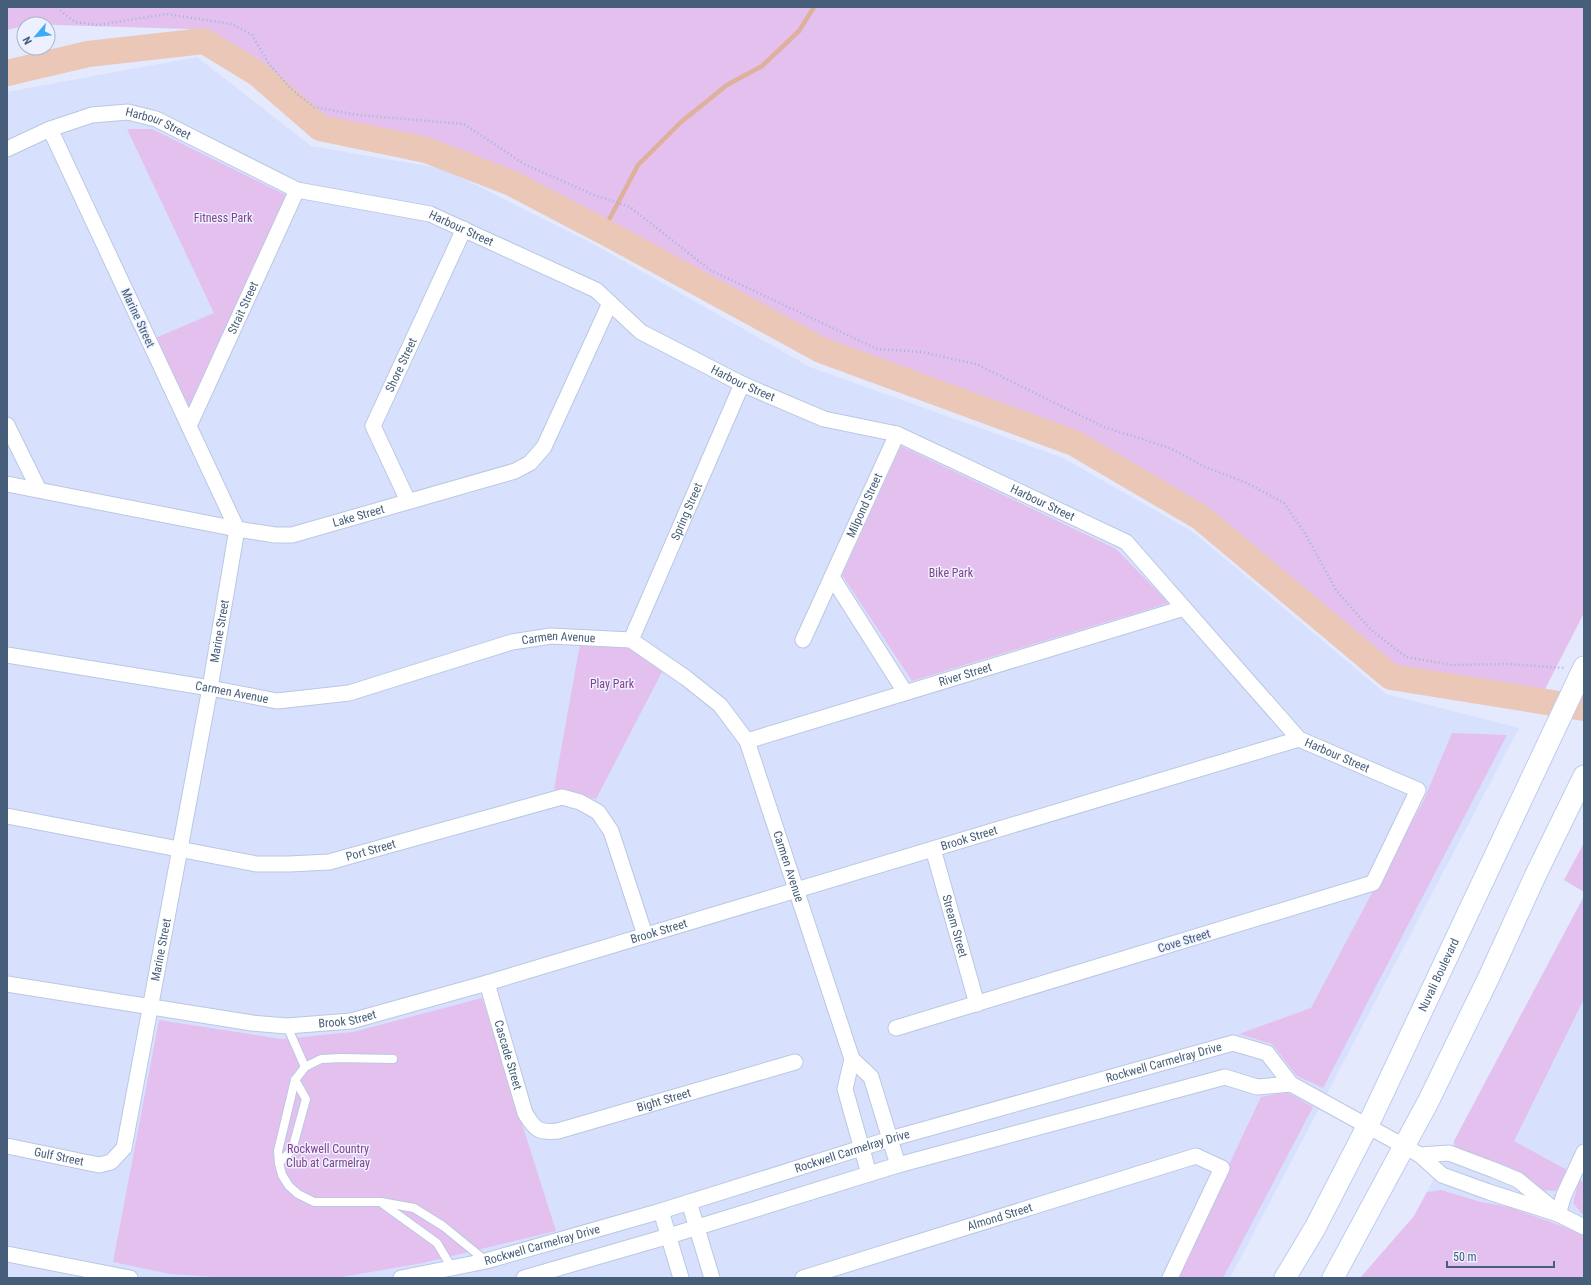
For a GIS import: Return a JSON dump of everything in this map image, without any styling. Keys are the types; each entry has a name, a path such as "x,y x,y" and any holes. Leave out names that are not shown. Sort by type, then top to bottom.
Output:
{"street":[{"name":"Harbour Street","path":"7,149 50,130 92,115 128,112 156,119 297,190 430,214 464,229 596,290 641,332 742,384 824,419 897,434 1126,542 1299,739 1418,790"},
{"name":"Marine Street","path":"50,130 237,529 210,688 124,1148 111,1162"},
{"name":"Strait Street","path":"189,426 297,190"},
{"name":"Shore Street","path":"408,501 373,426 464,229"},
{"name":"Lake Street","path":"7,484 237,529 275,535 292,535 515,471 530,463 544,447 610,303"},
{"name":"Spring Street","path":"631,640 742,384"},
{"path":"7,426 39,490"},
{"name":"Milpond Street","path":"803,640 897,434"},
{"path":"832,577 905,692"},
{"name":"River Street","path":"746,741 1184,608"},
{"name":"Carmen Avenue","path":"7,655 210,688 277,701 349,692 512,642 551,636 631,640 686,678 720,704 746,741 797,890 852,1060"},
{"name":"Nuvali Boulevard","path":"1285,1278 1315,1228 1368,1125 1582,672"},
{"name":"Brook Street","path":"7,984 252,1023 288,1026 351,1021 487,983 645,936 1299,739"},
{"path":"1333,1278 1412,1151 1428,1102 1584,776"},
{"name":"Cove Street","path":"896,1028 1372,883 1418,790"},
{"name":"Port Street","path":"7,816 256,864 289,864 329,862 562,797 580,802 598,812 611,831 645,936"},
{"name":"Stream Street","path":"932,849 977,1004"},
{"name":"Cascade Street","path":"487,983 525,1113 533,1126"},
{"name":"Rockwell Carmelray Drive","path":"400,1278 486,1260 689,1202 862,1148 1233,1043 1267,1053 1291,1084 1368,1125 1412,1151 1442,1175 1558,1214"},
{"path":"869,1174 845,1089 852,1060 871,1077 898,1165"},
{"name":"Bight Street","path":"533,1126 545,1132 558,1131 795,1062"},
{"path":"524,1278 669,1236 898,1165 1225,1077 1257,1087 1291,1084"},
{"name":"Gulf Street","path":"7,1146 99,1165 111,1162"},
{"path":"1412,1151 1449,1153 1518,1180 1558,1214 1584,1227"},
{"path":"1558,1214 1564,1196 1584,1152"},
{"name":"Almond Street","path":"803,1278 1196,1156 1222,1168 1170,1278"},
{"path":"689,1202 712,1278"},
{"path":"661,1210 682,1278"},
{"path":"7,1254 130,1278"}],"lane":[{"path":"288,1026 305,1067"},
{"path":"393,1059 321,1059 305,1067 295,1080 278,1151 282,1175 288,1186 305,1199 314,1202 381,1202 414,1208 443,1226 486,1260"},
{"path":"279,1163 292,1150 306,1099 295,1080"},
{"path":"381,1202 437,1243 452,1268"}],"path":[{"path":"58,7 75,22 98,25 166,14 232,24 252,35 269,64 291,89 314,107 359,115 464,124 524,164 594,195 630,207 710,270 877,349 922,352 976,364 1104,427 1170,448 1205,466 1247,483 1284,503 1306,535 1336,590 1370,629 1406,657 1452,665 1510,664 1582,672"}],"shaded area":[{"path":"197,57 311,146 444,169 597,246 810,367 1063,458 1193,532 1386,694 1519,728 1230,1278 7,1278 7,92"},
{"path":"1583,898 1584,899 1584,1278 1414,1216"}],"green space":[{"path":"7,7 1584,7 1584,613 1539,701 1391,677 1200,517 1074,443 821,350 603,231 511,183 426,150 320,128 258,74 188,29 56,25 56,16 16,16 16,28 7,30"},
{"name":"Fitness Park","path":"127,129 152,129 286,195 189,416 153,339 214,313"},
{"name":"Bike Park","path":"901,446 1116,549 1169,603 912,681 842,575"},
{"name":"Play Park","path":"580,644 627,646 663,670 596,799 554,789"},
{"path":"1452,733 1507,735 1323,1088 1297,1076 1272,1044 1239,1034 1311,1008 1373,891 1423,802"},
{"path":"1584,843 1584,892 1564,880"},
{"path":"1583,898 1584,999 1514,1141 1567,1170 1556,1191 1541,1190 1455,1148 1454,1141"},
{"name":"Rockwell Country Club at Carmelray","path":"482,998 556,1231 423,1263 336,1278 228,1278 170,1274 113,1262 159,1020 281,1039 353,1032"},
{"path":"1287,1092 1313,1107 1223,1278 1175,1278 1261,1097"},
{"path":"1579,1180 1584,1182 1584,1216 1573,1203"},
{"path":"1441,1190 1481,1202 1509,1207 1584,1235 1584,1278 1360,1278 1414,1216 1427,1192"}],"waterway":[{"path":"603,231 638,165 681,122 727,85 762,66 799,31 814,7"},
{"path":"7,73 88,54 204,41 258,74 320,128 426,150 511,183 614,237 821,350 1074,443 1200,517 1391,677 1584,708"}]}
